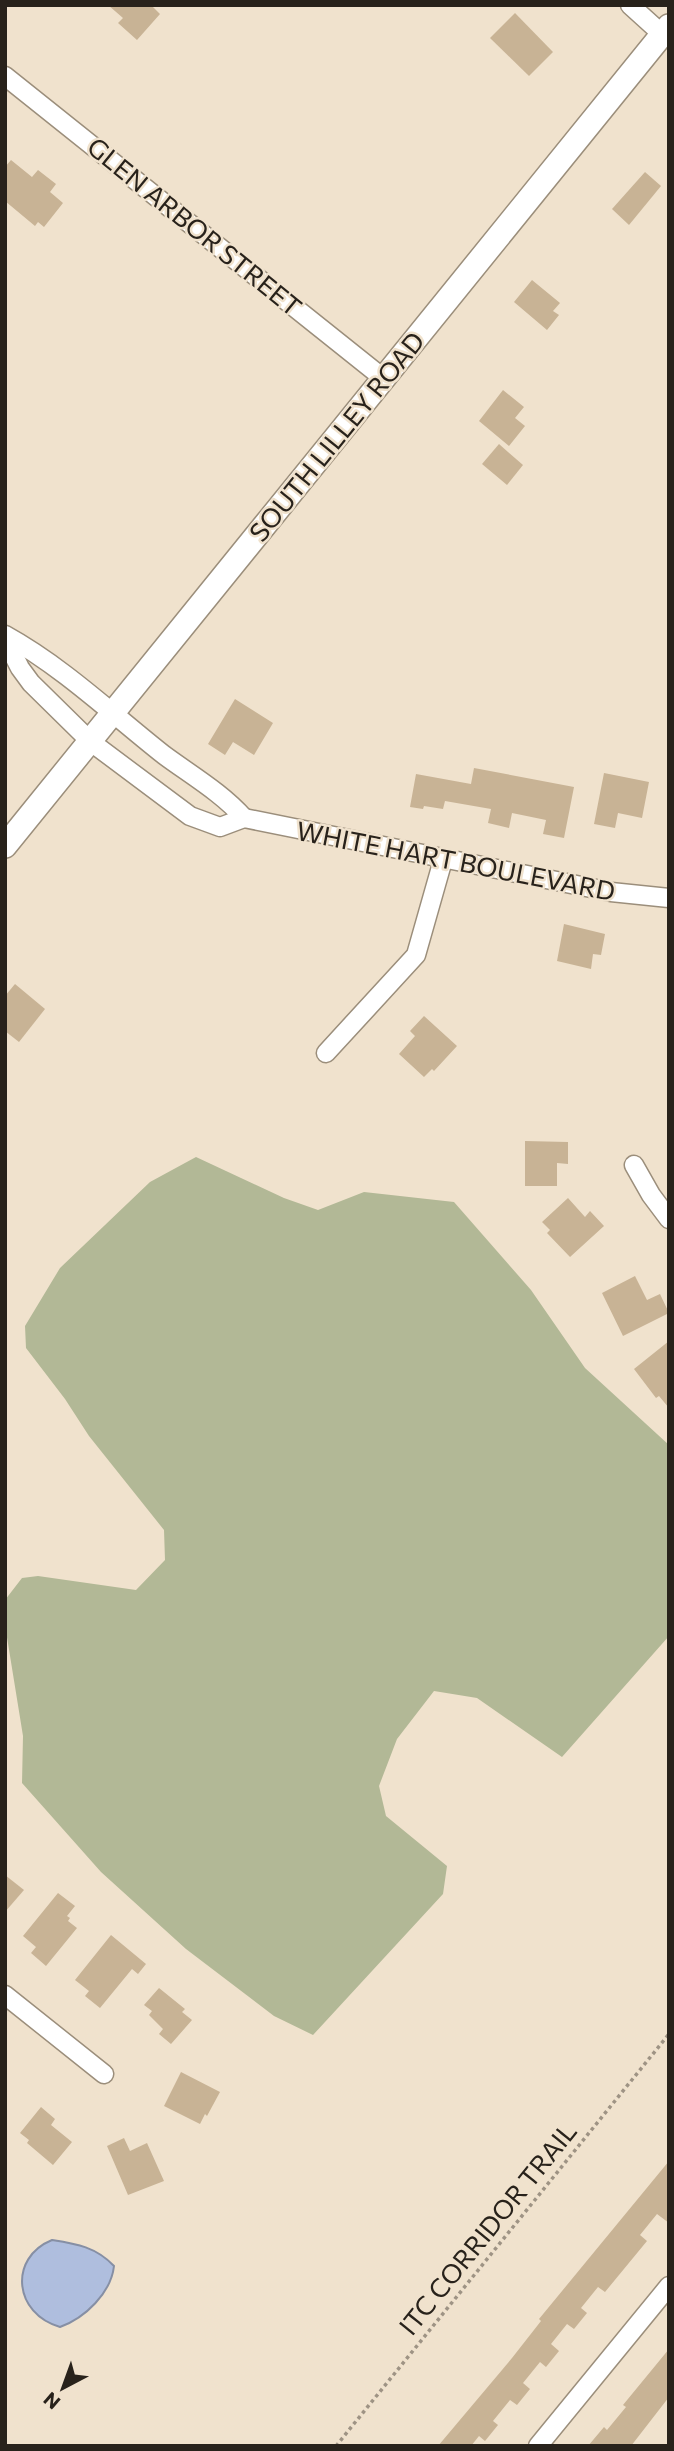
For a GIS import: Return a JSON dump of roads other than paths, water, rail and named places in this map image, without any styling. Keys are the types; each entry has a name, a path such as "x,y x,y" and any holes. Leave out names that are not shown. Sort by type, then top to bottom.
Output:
{"street":[{"path":"631,5 665,30"},
{"name":"SOUTH LILLEY ROAD","path":"5,846 114,715 154,661 665,30"},
{"name":"GLEN ARBOR STREET","path":"5,76 383,378"},
{"path":"5,637 38,653 232,805 244,818"},
{"name":"WHITE HART BOULEVARD","path":"5,637 20,668 31,683 91,742 190,817 220,827 244,818 611,892 669,898"},
{"path":"326,1053 416,955 443,860"},
{"path":"634,1165 669,1219"},
{"path":"5,1995 104,2074"},
{"path":"538,2446 669,2286"}],"water":[{"path":"52,2240 93,2250 114,2266 108,2286 95,2303 79,2317 60,2327 33,2310 22,2285 28,2259 38,2248"}]}
